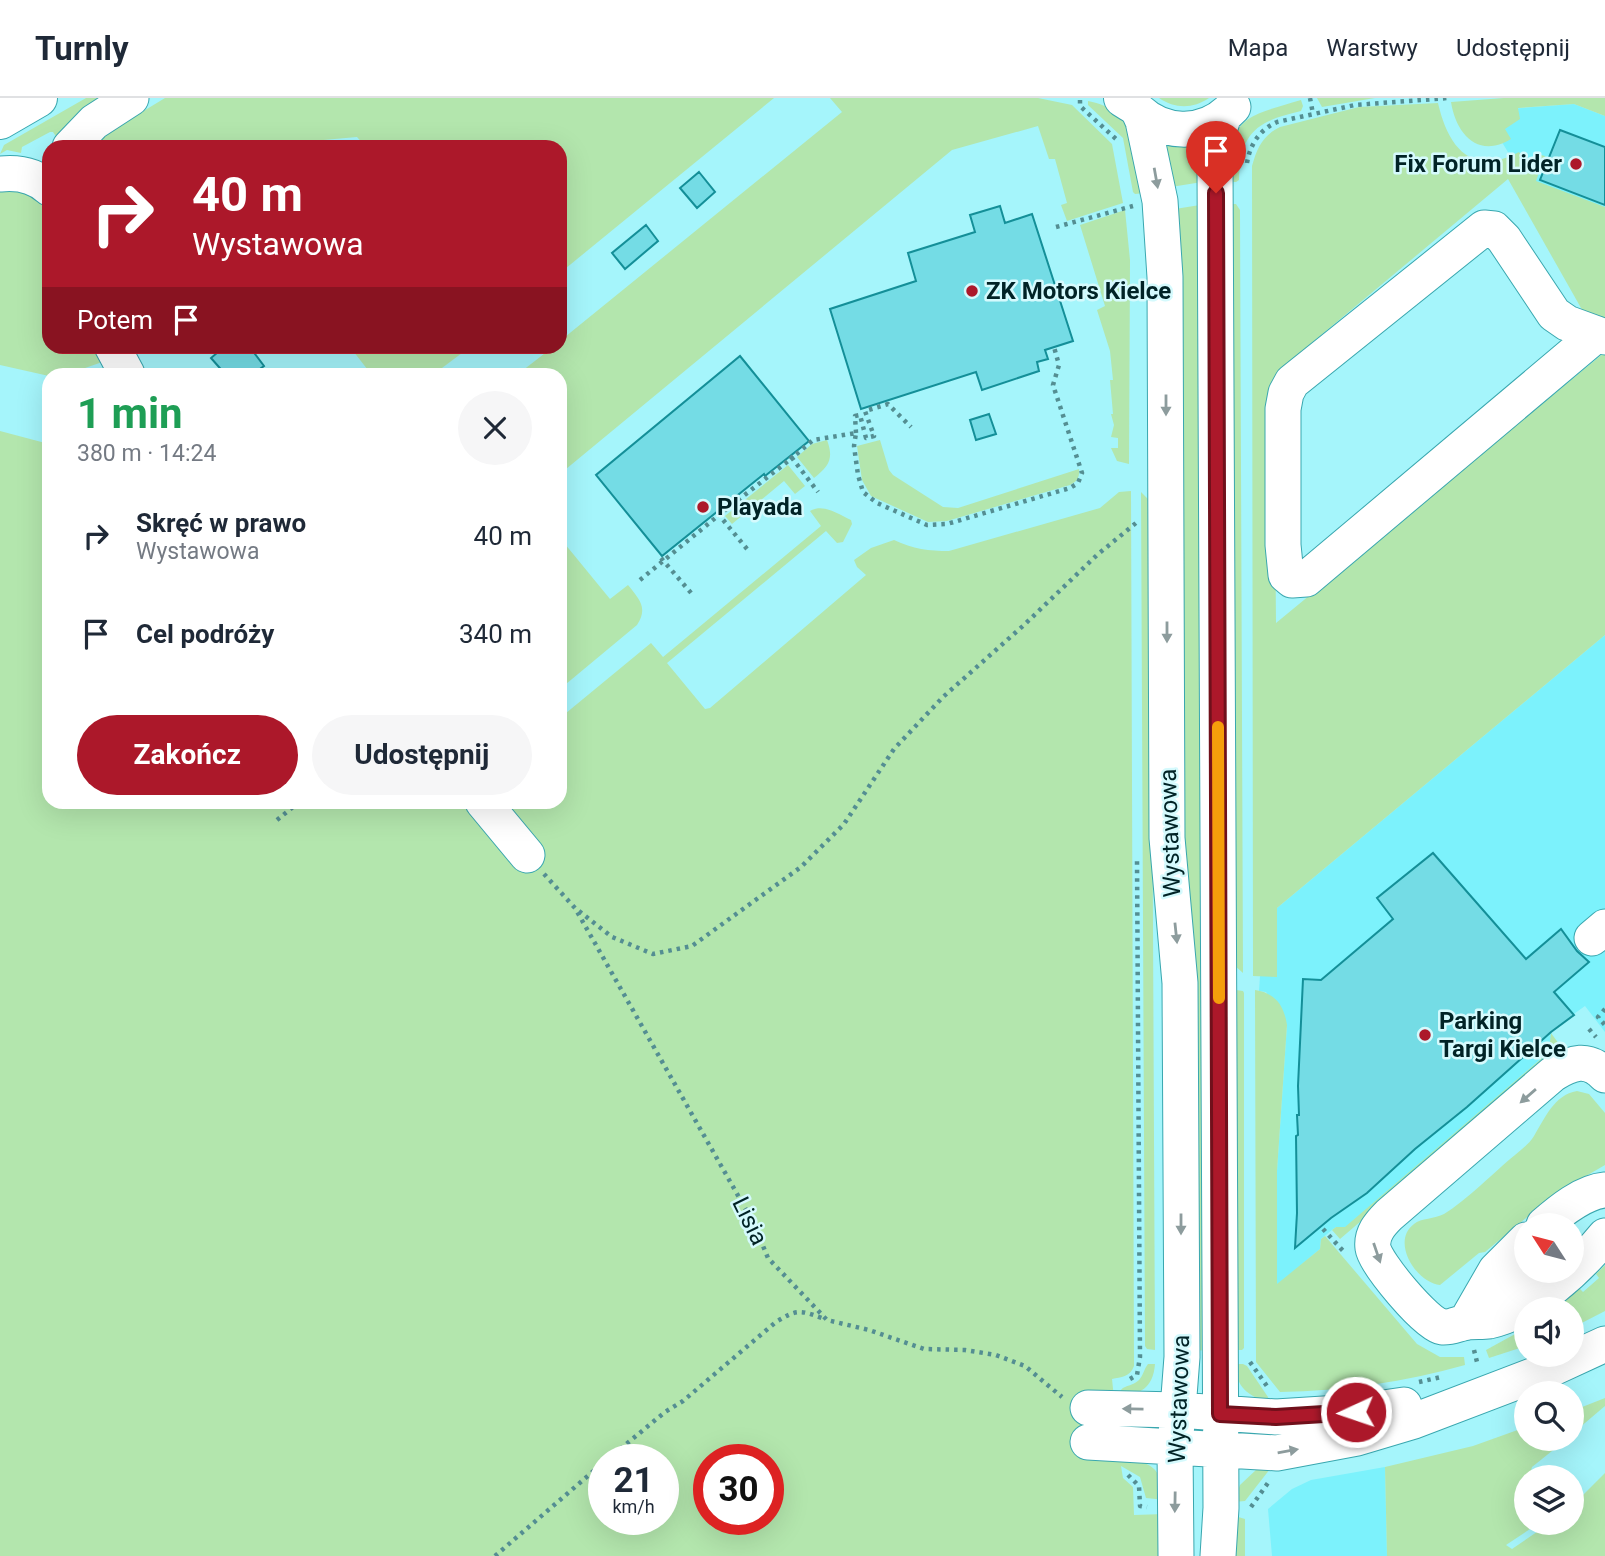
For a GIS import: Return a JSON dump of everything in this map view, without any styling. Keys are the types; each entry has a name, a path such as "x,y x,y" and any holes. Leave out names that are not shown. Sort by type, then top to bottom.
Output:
{"main road":[{"path":"0,120 38,98"}],"street":[{"path":"77,140 94,122 131,98"},
{"path":"1131,103 1161,126 1188,130 1213,122 1238,105"},
{"name":"Wystawowa","path":"1131,103 1143,121 1154,167 1164,242 1167,838 1181,997 1182,1357 1175,1448 1176,1556"},
{"name":"Wystawowa","path":"1218,1556 1221,1508 1215,166 1216,144 1238,105"},
{"path":"0,174 16,172 42,179"},
{"path":"1484,228 1494,229 1504,239 1554,314 1567,323 1601,335 1306,579 1292,580 1286,575 1283,545 1283,409 1286,393 1292,382 1484,228"},
{"path":"489,809 527,855"},
{"path":"1470,1336 1428,1320 1381,1265 1373,1247 1376,1231 1388,1215 1553,1074 1574,1063 1595,1069"},
{"path":"1559,1213 1568,1206 1605,1190"},
{"path":"1584,1227 1605,1209"},
{"path":"1470,1336 1488,1321 1503,1317 1548,1292 1605,1236"},
{"path":"1470,1336 1496,1270 1514,1252"},
{"path":"1470,1336 1520,1283"},
{"path":"1088,1425 1178,1410 1276,1417 1356,1412 1480,1377 1553,1368 1605,1344"},
{"path":"1088,1425 1175,1448 1277,1453 1357,1438 1414,1421 1480,1377"}],"path":[{"path":"1310,98 1312,114"},
{"path":"1247,172 1250,150 1262,132 1277,122 1355,105 1448,98"},
{"path":"1080,100 1080,106 1116,139 1119,152"},
{"path":"1056,228 1132,206 1129,193"},
{"path":"911,427 888,404 865,411 874,436 866,438 860,415 855,416 856,465 863,492 877,503 927,525 947,524 1078,484 1082,473 1053,385 1059,365 1054,347"},
{"path":"640,580 662,559 813,440 856,433"},
{"path":"791,457 818,492"},
{"path":"719,515 747,549"},
{"path":"575,908 612,937 653,954 692,946 801,867 844,824 894,750 943,697 1097,555 1136,523"},
{"path":"662,559 692,594"},
{"path":"277,820 290,809"},
{"name":"Lisia","path":"527,855 575,908 753,1222 768,1258 827,1320"},
{"path":"1605,1009 1598,1017 1605,1025"},
{"path":"626,1444 665,1412 684,1401 776,1322 792,1312 802,1311 925,1349 965,1350 996,1355 1025,1366 1066,1401 1088,1425"},
{"path":"1470,1336 1480,1377"},
{"path":"1122,1382 1137,1375 1140,1357 1149,1357"},
{"path":"1249,1357 1273,1394"},
{"path":"1249,1509 1277,1469"},
{"path":"1122,1472 1129,1475 1139,1486 1140,1507"},
{"path":"495,1556 588,1476"}],"shaded area":[{"path":"1574,104 1605,116 1605,219 1531,190 1483,111"},
{"path":"1605,635 1605,1032 1585,1006 1571,1016 1552,1032 1549,1052 1345,1228 1336,1227 1321,1239 1320,1249 1277,1285 1277,1171 1287,1025 1266,992 1259,991 1260,976 1277,976 1277,908"},
{"path":"1385,1467 1387,1556 1272,1556 1268,1509 1292,1489 1311,1480"}],"green space":[{"path":"86,98 115,98 57,138 50,132 22,147 21,153 7,150 0,154 4,145"},
{"path":"165,98 774,98 567,267 567,140 360,140 357,137 324,140 98,140"},
{"path":"830,98 1038,98 1072,105 1112,144 1123,203 1067,221 1061,205 1067,203 1055,159 1049,159 1038,126 952,150 567,468 567,368 526,368 544,354 567,354 567,335 842,112"},
{"path":"1159,98 1209,98 1184,106"},
{"path":"1317,98 1375,98 1322,107"},
{"path":"1504,98 1605,98 1605,116 1574,104 1518,108 1520,119 1505,129 1511,139 1488,146 1470,140 1458,124 1451,102"},
{"path":"1301,100 1301,111 1273,119 1254,131 1243,150 1239,180 1228,182 1232,144 1244,123 1266,111"},
{"path":"1088,101 1116,113 1124,123 1135,148 1145,193 1133,192 1123,138 1088,105"},
{"path":"1438,103 1448,133 1464,153 1475,159 1488,161 1519,152 1526,163 1541,155 1545,156 1536,181 1605,207 1605,322 1585,315 1508,179 1278,371 1274,393 1276,623 1605,352 1605,635 1277,908 1277,977 1253,976 1252,166 1262,143 1280,127 1359,107"},
{"path":"1166,146 1198,146 1202,182 1171,187"},
{"path":"0,182 42,197 42,354 106,354 108,360 85,368 42,368 42,374 0,365"},
{"path":"1229,204 1236,204 1240,210 1243,973 1234,965"},
{"path":"1200,205 1205,1350 1196,1351 1184,880 1175,209"},
{"path":"1125,210 1130,260 1129,464 1117,461 1111,448 1118,448 1118,438 1111,437 1114,425 1110,380 1113,380 1110,351 1097,310 1105,306 1080,225"},
{"path":"355,354 461,354 442,368 366,368"},
{"path":"0,431 42,442 42,809 567,809 567,712 651,643 663,657 821,526 810,511 825,509 851,520 852,524 843,542 837,543 826,531 667,663 705,709 710,708 866,575 854,560 871,548 894,540 921,549 949,551 1100,508 1119,492 1131,491 1134,1366 1128,1374 1112,1379 1120,1456 1153,1468 1160,1479 1165,1500 1146,1498 1140,1477 1121,1466 1123,1478 1133,1487 1134,1515 1165,1514 1166,1556 0,1556"},
{"path":"827,440 829,462 814,478 797,457 812,444"},
{"path":"880,440 893,475 943,507 958,508 1079,469 1079,474 1076,481 1070,485 947,521 928,522 871,496 862,480 857,446"},
{"path":"788,465 805,486 795,494 784,481 732,524 725,516"},
{"path":"1141,492 1151,502 1155,1350 1145,1346"},
{"path":"567,547 610,599 628,585 642,609 637,625 567,683"},
{"path":"1236,990 1244,993 1242,1350 1234,1350"},
{"path":"1255,990 1268,994 1277,1001 1284,1012 1287,1025 1277,1171 1277,1284 1320,1249 1321,1239 1325,1236 1417,1344 1440,1357 1464,1357 1465,1365 1374,1384 1280,1392 1256,1362"},
{"path":"1551,1033 1559,1044 1559,1052 1340,1239 1332,1230 1345,1227 1549,1052"},
{"path":"1577,1091 1589,1094 1605,1113 1605,1165 1555,1194 1532,1213 1514,1213 1514,1228 1440,1285 1423,1277 1409,1260 1405,1241 1407,1232 1417,1222 1444,1214 1471,1194 1528,1144 1556,1102"},
{"path":"1605,1265 1605,1311 1584,1322 1584,1297 1568,1297 1579,1288 1583,1292 1599,1278 1596,1274"},
{"path":"1514,1335 1514,1350 1489,1358 1486,1350"},
{"path":"1148,1364 1155,1364 1154,1372 1144,1389 1119,1399 1123,1388 1139,1380"},
{"path":"1234,1364 1247,1366 1268,1397 1269,1403 1244,1390"},
{"path":"1605,1398 1605,1406 1584,1424 1584,1406"},
{"path":"1514,1431 1514,1451 1552,1451 1534,1465 1514,1465 1514,1535 1521,1535 1506,1545 1512,1549 1532,1535 1584,1535 1584,1494 1605,1473 1605,1556 1387,1556 1385,1467 1473,1446"},
{"path":"1257,1469 1270,1469 1245,1501 1234,1502 1240,1485"},
{"path":"1235,1516 1245,1519 1245,1556 1235,1556"}],"building":[{"name":"Fix Forum Lider","path":"1560,130 1605,147 1605,205 1540,180"},
{"path":"699,172 715,192 697,208 680,188"},
{"name":"ZK Motors Kielce","path":"1000,206 1005,223 1032,214 1073,341 1045,350 1048,359 1037,362 1039,371 982,390 976,372 861,409 830,309 916,281 908,253 975,232 970,215"},
{"path":"646,225 658,241 625,269 612,253"},
{"path":"216,354 255,354 264,366 220,368 211,358"},
{"path":"740,356 809,441 662,556 596,475"},
{"path":"989,414 996,434 976,440 970,420"},
{"name":"Parking Targi Kielce","path":"1433,853 1526,959 1561,929 1589,962 1554,992 1574,1015 1551,1032 1367,1193 1295,1248 1296,1136 1303,979 1321,980 1393,919 1377,898"}],"slow traffic":[{"path":"1218,727 1219,998"}],"place":[{"name":"Fix Forum Lider","path":"1576,164"},
{"name":"ZK Motors Kielce","path":"972,291"},
{"name":"Playada","path":"703,507"},
{"name":"Parking Targi Kielce","path":"1425,1035"}],"route":[{"path":"1216,193 1220,1414 1276,1417 1356,1412"}]}
